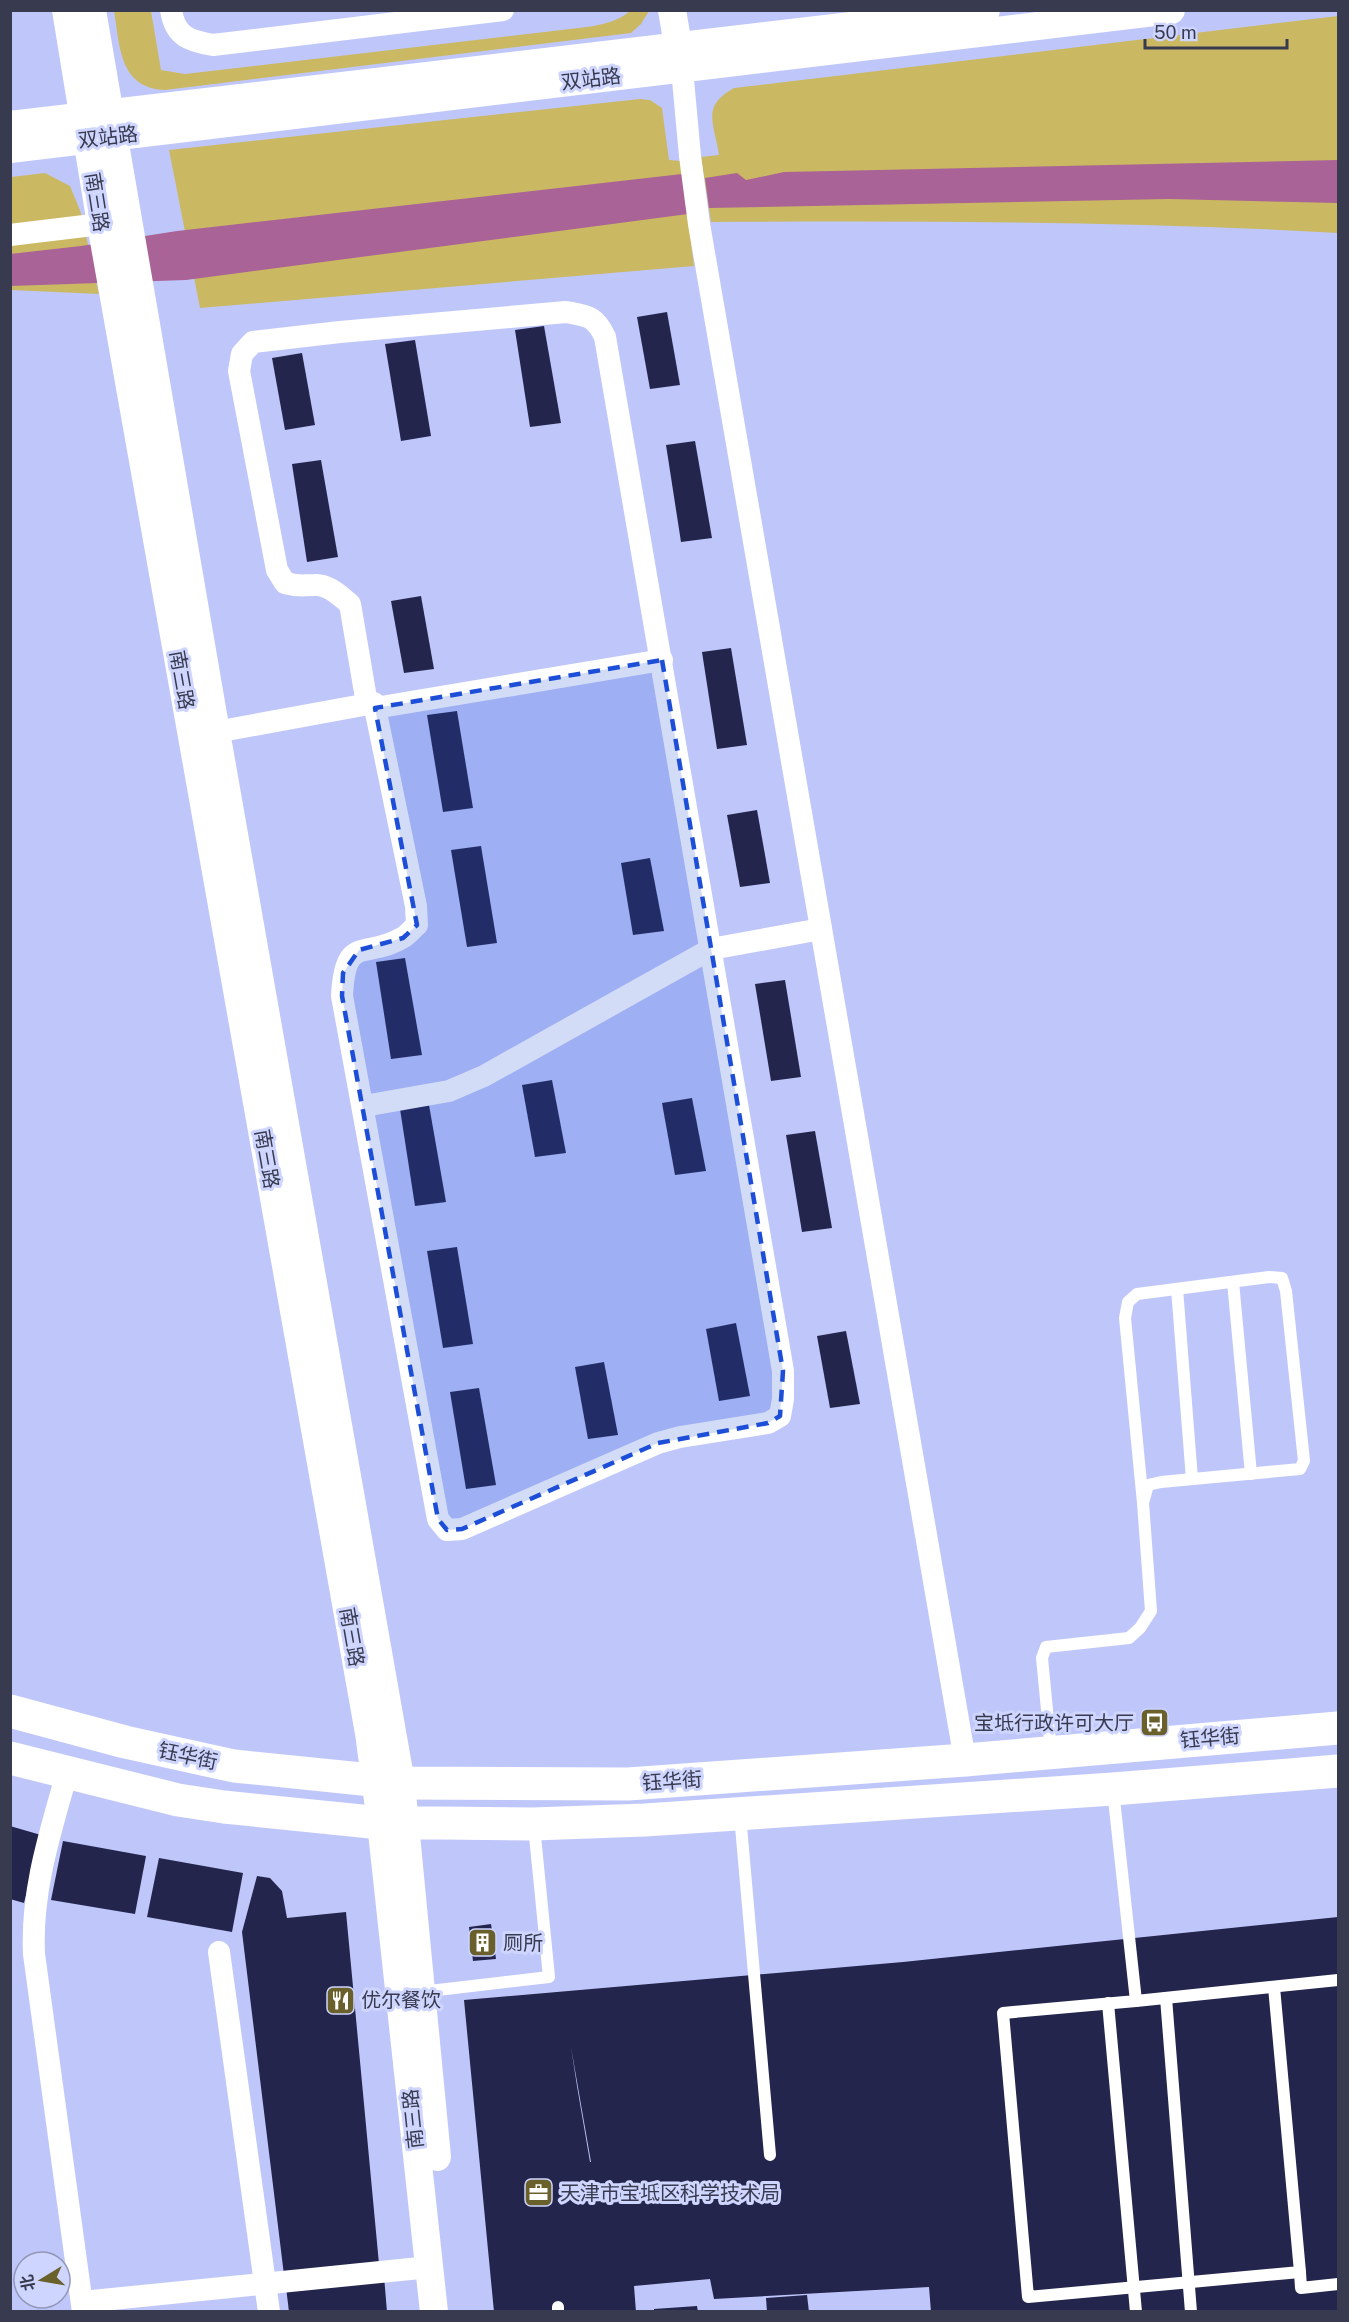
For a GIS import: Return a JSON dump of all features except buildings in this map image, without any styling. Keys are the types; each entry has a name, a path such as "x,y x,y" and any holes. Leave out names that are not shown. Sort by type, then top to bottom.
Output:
{"main road":[{"name":"钰华街","path":"10,1711 124,1742 234,1766 388,1782 628,1784 964,1760 1338,1728"},
{"name":"钰华街","path":"10,1758 177,1800 224,1807 393,1823 533,1824 740,1814 1113,1789 1338,1771"}],"street":[{"name":"南三路","path":"66,10 99,126 216,732 388,1782 434,2312"},
{"name":"南三路","path":"93,10 99,126 100,224 369,1733 388,1782"},
{"path":"171,10 178,32 192,41 213,45 503,10"},
{"path":"672,10 680,58 699,224 964,1760"},
{"name":"双站路","path":"680,58 913,15 987,10"},
{"name":"双站路","path":"10,125 99,126 680,58 1171,10"},
{"name":"双站路","path":"10,149 99,126"},
{"path":"10,235 100,224"},
{"path":"566,312 586,315 598,321 605,337 662,660 783,1371 783,1399 780,1416 768,1423 680,1437 658,1443 462,1529 447,1530 438,1520 364,1106 342,996 344,972 349,960 359,950 403,938 417,925 416,906 350,604 330,589 317,584 301,587 285,583 276,570 239,371 242,354 253,342 340,332 566,312"},
{"path":"216,732 662,660"},
{"path":"364,1106 449,1091 483,1076 711,949 821,929"},
{"path":"67,1773 42,1860 33,1929 35,1965 83,2307 265,2283 430,2267"},
{"name":"南三路","path":"393,1823 421,1992 452,2312"},
{"path":"219,1952 269,2312"}],"lane":[{"path":"1051,1751 1042,1658 1046,1647 1128,1638 1140,1628 1151,1611 1125,1318 1128,1302 1137,1294 1269,1277 1282,1278 1286,1291 1304,1461 1300,1470 1161,1482 1148,1485 1143,1503"},
{"path":"1233,1282 1251,1474"},
{"path":"1177,1289 1192,1479"},
{"path":"1113,1789 1137,2001"},
{"path":"740,1814 770,2155"},
{"path":"421,1992 549,1977 533,1824"},
{"path":"1300,2272 1028,2297 1004,2013 1338,1980"},
{"path":"1274,1987 1301,2288 1338,2284"},
{"path":"1166,1998 1191,2312"},
{"path":"1108,2003 1136,2312"}],"highlighted area":[{"path":"662,660 783,1371 780,1416 768,1423 658,1443 462,1529 447,1530 438,1519 342,996 343,973 359,950 403,938 417,925 375,708"}],"shaded area":[{"path":"114,11 151,11 161,70 185,74 587,27 605,24 630,11 649,11 641,24 631,33 165,90 138,82 130,73 124,63"},
{"path":"1338,16 1338,233 1103,224 711,222 701,157 719,155 713,124 713,109 724,95 734,88"},
{"path":"640,99 650,100 662,108 669,160 681,161 694,266 200,308 169,150"},
{"path":"1338,160 1338,203 1169,199 709,208 705,178 737,173 746,180 784,172"},
{"path":"45,173 70,186 81,213 99,294 11,290 11,177"},
{"path":"682,174 688,214 186,280 11,286 10,254 177,231"}],"place":[{"name":"宝坻行政许可大厅","path":"1155,1723"},
{"name":"厕所","path":"482,1943"},
{"name":"优尔餐饮","path":"340,2000"},
{"name":"天津市宝坻区科学技术局","path":"539,2193"}]}
